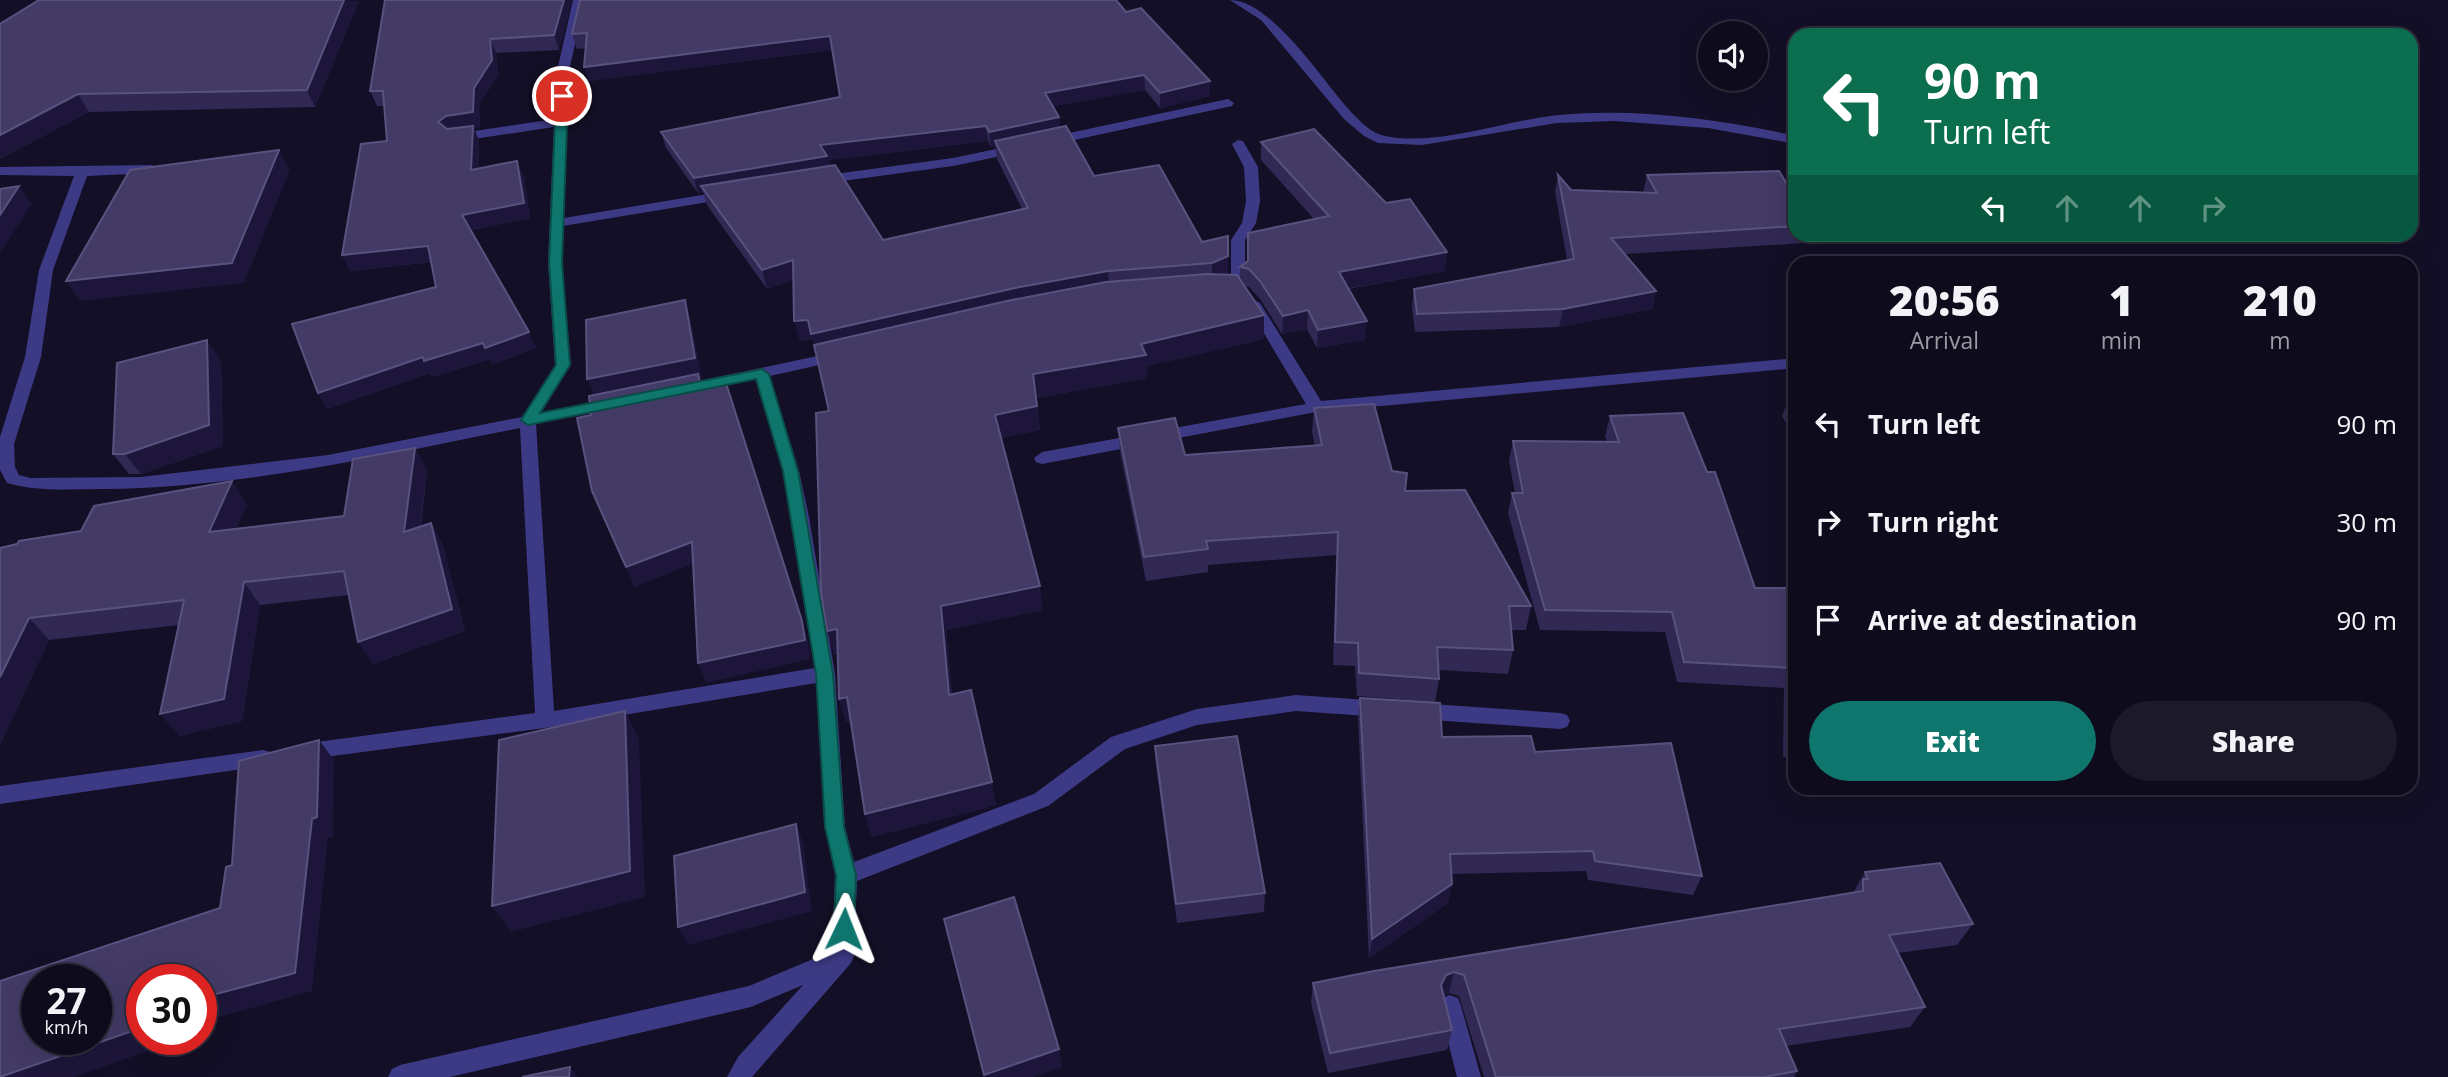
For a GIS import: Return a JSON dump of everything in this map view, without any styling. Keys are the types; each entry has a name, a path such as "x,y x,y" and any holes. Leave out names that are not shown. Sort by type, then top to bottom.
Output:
{"street":[{"path":"545,720 528,420 563,365 555,263 563,71 579,0"},
{"path":"1236,0 1265,18 1348,116 1363,130 1381,140 1413,142 1558,119 1615,118 1757,130 1788,138"},
{"path":"805,182 953,162 1228,103"},
{"path":"453,138 561,121"},
{"path":"1238,144 1251,167 1253,201 1249,223 1238,240 1238,279 1209,289 1242,292 1253,304 1316,407"},
{"path":"0,172 165,168"},
{"path":"82,172 46,270 33,357 6,444 7,467 13,479 30,484 141,483 328,461 632,400"},
{"path":"557,223 736,194"},
{"path":"658,394 856,352"},
{"path":"1042,457 1316,407 1788,364"},
{"path":"739,1077 746,1065 843,956 846,875 835,827 824,674 791,471 762,374"},
{"path":"0,794 545,720 824,674"},
{"path":"846,875 1041,800 1118,743 1197,717 1296,703 1560,721"},
{"path":"400,1077 751,996 843,956"},
{"path":"1450,1006 1469,1077"}],"building":[{"path":"39,0 344,0 307,90 78,94 0,135 0,24"},
{"path":"385,0 564,0 554,35 490,39 492,60 474,88 473,112 446,116 438,122 447,129 473,126 471,170 517,161 524,203 462,215 529,332 485,348 483,343 424,361 423,357 318,393 292,324 436,287 428,246 342,255 361,144 387,141 383,91 370,91"},
{"path":"580,0 1116,0 1126,12 1141,8 1210,81 1160,93 1144,75 1045,93 1059,117 989,132 986,126 820,145 827,156 694,178 661,132 840,97 830,36 584,67 587,33 572,34"},
{"path":"1066,126 1094,176 1159,165 1202,242 1228,236 1228,256 1212,263 1108,271 1015,288 811,334 808,320 794,321 793,260 762,270 701,186 835,165 883,240 1028,208 995,141"},
{"path":"1314,129 1386,203 1410,199 1447,252 1339,272 1367,321 1318,330 1308,310 1283,316 1260,281 1249,269 1240,267 1248,261 1248,233 1329,216 1261,142"},
{"path":"279,150 232,263 66,281 130,170"},
{"path":"1779,171 1788,186 1788,227 1611,238 1656,291 1563,309 1417,314 1414,289 1574,259 1558,175 1571,190 1657,193 1647,175"},
{"path":"19,186 0,215 0,189"},
{"path":"1207,274 1237,275 1264,315 1141,344 1146,355 1033,374 1037,406 995,415 1040,586 941,606 949,695 971,690 992,782 865,814 847,697 839,699 837,629 827,631 821,593 816,413 829,411 814,345 1007,301 1106,282"},
{"path":"685,300 695,358 587,379 586,320"},
{"path":"207,340 209,425 125,454 113,454 117,363"},
{"path":"698,374 701,387 725,380 802,621 805,640 698,663 692,542 626,567 592,491 577,418 591,415 589,396"},
{"path":"1374,404 1392,471 1407,473 1405,491 1465,490 1531,606 1509,606 1513,650 1437,647 1439,679 1359,673 1358,643 1335,642 1338,532 1206,541 1208,549 1144,557 1118,428 1175,418 1185,455 1322,445 1314,408"},
{"path":"1683,413 1707,472 1715,472 1755,588 1788,588 1788,668 1684,662 1672,612 1545,610 1512,493 1523,493 1513,441 1619,442 1610,416"},
{"path":"415,448 404,532 431,523 452,609 358,642 344,571 244,582 224,699 160,714 184,600 29,618 0,677 0,548 17,544 19,541 81,531 94,506 232,481 209,532 344,516 353,459"},
{"path":"1360,698 1440,703 1442,737 1531,736 1535,752 1671,743 1702,876 1595,861 1593,851 1450,854 1452,884 1372,939"},
{"path":"625,711 630,871 492,906 499,740"},
{"path":"1237,736 1265,893 1176,904 1155,746"},
{"path":"319,740 317,817 312,819 295,973 217,994 217,964 126,964 126,1033 112,1038 112,964 51,964 220,908 226,867 232,865 239,761"},
{"path":"796,824 805,892 678,927 674,856"},
{"path":"1940,863 1973,924 1889,935 1925,1007 1779,1029 1797,1071 1764,1077 1496,1077 1464,975 1454,972 1446,975 1441,985 1452,1030 1330,1053 1313,983 1863,891 1863,879 1868,879 1865,872"},
{"path":"1014,897 1059,1049 984,1075 944,919"},
{"path":"21,974 21,1055 63,1055 0,1077 0,981"},
{"path":"570,1067 569,1077 522,1077"}],"route":[{"path":"562,96 555,263 563,365 528,420 762,374 791,471 824,674 835,827 846,875 844,929"}]}
